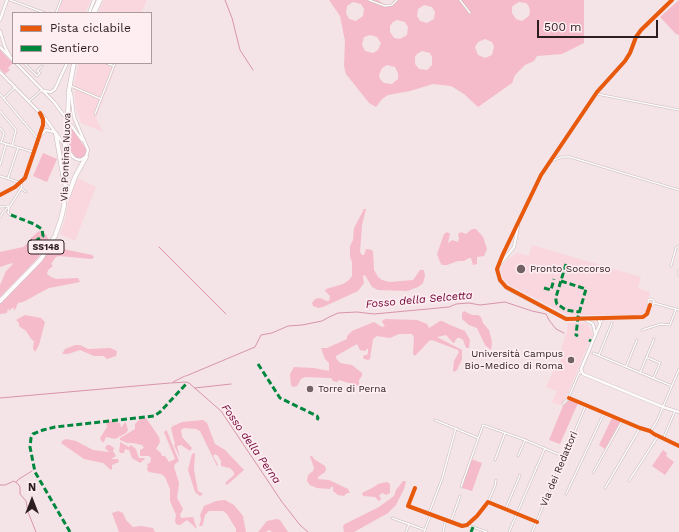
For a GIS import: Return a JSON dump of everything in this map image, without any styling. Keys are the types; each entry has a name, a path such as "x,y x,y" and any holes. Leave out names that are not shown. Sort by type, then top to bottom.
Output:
{"highway":[{"path":"92,12 98,0"},
{"name":"Via Pontina Nuova","path":"0,300 36,264 49,247 58,227 64,206 67,90 74,64"},
{"name":"Via Pontina Nuova","path":"0,300 30,268 47,247 59,219 62,206 67,145 67,111"},
{"path":"56,134 64,181"},
{"path":"64,206 72,184 87,156"}],"street":[{"path":"0,18 9,0 42,12"},
{"path":"56,12 61,0"},
{"path":"369,0 388,6 392,5 397,0"},
{"path":"460,0 470,13"},
{"path":"672,0 641,30 636,37 625,61 596,94 551,160 538,181 497,271 498,278 506,287 564,318 582,319 643,317 647,314 650,305 648,302 650,300 653,300 654,303 679,310"},
{"path":"0,32 5,47 12,59"},
{"path":"0,47 12,59"},
{"path":"17,64 58,107 67,122 84,143"},
{"path":"20,67 23,64"},
{"path":"25,64 37,76 40,73 37,71 42,66"},
{"path":"43,90 51,92 55,89 67,64"},
{"path":"1,73 40,113 74,158 80,160 87,156 87,149 74,119 71,103 74,64"},
{"path":"95,114 114,66 109,64"},
{"path":"72,86 101,99"},
{"path":"4,98 15,87"},
{"path":"29,101 43,90"},
{"path":"0,94 39,138"},
{"path":"596,94 679,110"},
{"path":"0,111 16,130 12,146"},
{"path":"0,195 21,183 26,176 43,123 40,113"},
{"path":"67,122 74,123 74,119"},
{"path":"0,128 4,132 0,142 34,153"},
{"path":"39,138 43,132 47,130 53,131 56,134"},
{"path":"0,165 6,144"},
{"path":"8,179 18,148"},
{"path":"551,160 562,157 570,157 679,190"},
{"path":"0,176 21,183"},
{"path":"21,183 22,188 26,192"},
{"path":"0,217 10,206 22,188"},
{"path":"0,207 10,206"},
{"path":"10,206 8,213 11,215"},
{"path":"498,266 510,252 516,241 519,221"},
{"path":"510,240 513,239 516,241"},
{"path":"671,266 676,248 679,246"},
{"path":"507,247 507,251 510,252"},
{"path":"650,305 654,303"},
{"path":"642,330 661,324 670,325 676,309"},
{"path":"594,337 595,332 593,325 595,318"},
{"path":"595,318 600,325"},
{"path":"563,404 568,398 579,373 581,372 600,325 603,320 607,318"},
{"path":"582,319 593,325 600,325"},
{"path":"598,355 612,323"},
{"path":"640,373 654,339"},
{"path":"626,367 637,340"},
{"path":"593,353 672,386"},
{"path":"646,357 660,363 653,378"},
{"path":"650,431 663,407 679,369"},
{"path":"581,372 663,407 679,412"},
{"path":"568,398 650,431 679,446"},
{"name":"Via dei Redattori","path":"532,532 586,405"},
{"path":"664,437 675,411"},
{"path":"566,494 604,413"},
{"path":"435,420 478,438"},
{"path":"593,473 622,421"},
{"path":"461,487 483,425 525,440 565,457"},
{"path":"392,518 425,531 442,479 456,428"},
{"path":"605,488 640,428"},
{"path":"495,460 505,433"},
{"path":"628,482 658,436"},
{"path":"518,456 525,440"},
{"path":"509,532 545,448"},
{"path":"506,508 520,475"},
{"path":"467,525 481,512 488,502 496,480"},
{"path":"415,488 408,506 462,526 467,525 487,532"},
{"path":"451,521 460,496"},
{"path":"488,502 506,508 537,522"},
{"path":"443,532 446,520"},
{"path":"406,532 409,524"}],"shaded area":[{"path":"62,0 91,0 85,12 58,12"},
{"path":"104,0 147,0 141,12 98,12"},
{"path":"329,0 378,0 386,5 391,4 395,0 584,0 584,43 562,54 537,56 534,61 525,65 515,75 512,83 478,107 464,94 451,86 433,84 410,91 388,95 382,99 376,107 369,103 346,74 344,66 345,41 340,16","holes":["353,2 361,4 364,9 363,16 356,21 349,19 346,13 347,6","519,2 526,3 530,10 529,16 522,21 516,19 512,13 512,7","424,5 432,7 435,12 434,19 427,23 420,21 417,16 418,9","397,20 405,22 408,27 407,35 400,39 394,38 390,32 390,26","370,35 377,37 381,43 378,50 373,53 365,51 362,45 364,37","485,39 492,42 494,47 492,55 485,58 478,55 475,47 478,42","422,51 430,53 432,57 432,65 427,70 419,69 415,64 415,57","387,65 395,67 398,73 398,79 392,84 384,83 380,79 379,75 382,68"]},
{"path":"679,0 679,35 676,34 660,17"},
{"path":"0,50 12,62 12,64 8,68 10,70 5,74 0,69"},
{"path":"79,64 117,64 96,118 103,132 81,123 76,109 74,84"},
{"path":"70,126 86,149 87,153 83,159 76,158 69,148"},
{"path":"43,153 57,159 47,182 33,176"},
{"path":"78,178 96,187 75,241 60,234 65,220 69,198"},
{"path":"364,209 366,209 362,225 360,252 364,255 366,249 372,250 374,270 378,277 382,280 390,282 413,280 420,270 424,270 425,276 423,283 418,287 407,291 378,290 372,287 365,275 363,276 364,283 358,291 323,307 318,308 313,306 312,303 315,299 320,298 329,301 330,296 325,291 326,289 343,284 352,276 350,246 353,240 354,228"},
{"path":"472,229 476,229 483,237 487,249 484,256 477,257 477,264 473,265 471,258 469,258 464,261 442,265 437,254 444,234 447,232 450,234 448,243 452,240 458,242 458,234 461,232 466,234"},
{"path":"39,231 47,236 48,239 45,246 37,259 0,297 0,285 6,271 13,264 0,267 0,252 23,247"},
{"path":"58,244 63,249 92,255 94,257 92,259 59,256 56,257 51,264 53,266 48,270 47,274 56,279 78,278 80,282 49,288 23,302 18,303 15,310 12,308 9,311 8,308 7,313 0,314 0,304 39,264 52,246"},
{"path":"532,245 641,277 638,288 649,292 650,294 647,301 646,312 642,315 568,315 507,284 502,277 502,266 517,253 529,256"},
{"path":"464,311 481,317 483,323 489,330 492,342 491,350 485,345 477,328 469,325 462,319 462,313"},
{"path":"25,315 41,318 45,322 39,345 35,352 33,348 34,341 26,331 19,326 19,323 16,320"},
{"path":"386,319 417,320 427,324 429,328 442,321 465,331 470,340 469,348 466,348 463,340 460,338 457,338 453,343 446,335 437,337 462,350 462,359 457,370 454,372 454,361 459,352 458,350 432,340 429,341 415,356 413,354 414,337 412,334 399,334 390,338 377,336 373,339 370,359 368,360 364,359 363,357 364,355 367,355 368,348 365,351 360,350 357,344 336,356 340,363 352,365 362,373 359,380 359,386 339,380 337,382 333,381 331,378 305,377 301,379 297,386 293,387 291,385 290,374 294,367 314,368 329,371 329,363 325,359 321,348 327,348 347,339 347,336 352,331 374,322 382,327 385,326 382,322"},
{"name":"Università Campus Bio-Medico di Roma","path":"568,323 585,323 593,333 565,400 560,405 552,402 557,391 546,387 555,367 559,366"},
{"path":"75,345 80,345 88,349 110,348 117,351 116,356 107,359 104,356 94,356 80,350 68,354 62,354 65,349"},
{"path":"570,399 578,403 560,444 549,440 563,406"},
{"path":"146,418 159,437 160,442 156,449 162,456 165,456 169,462 175,459 164,432 166,430 167,431 179,461 174,467 179,483 177,498 183,509 180,515 181,518 193,517 197,529 187,520 180,525 176,524 176,515 170,501 170,489 165,477 161,474 149,472 147,470 148,465 146,464 150,463 151,458 149,456 140,456 140,450 144,448 142,445 127,443 120,440 120,438 135,429 135,424 140,419"},
{"path":"612,418 620,422 605,449 599,445"},
{"path":"203,420 207,423 215,444 225,450 244,470 227,485 225,483 234,475 234,472 230,468 221,466 221,461 215,454 213,456 218,465 217,466 200,431 196,429 184,428 181,430 182,437 192,448 190,451 181,445 177,446 180,458 174,445 171,428 173,426 182,422"},
{"path":"111,421 120,423 121,428 125,422 128,430 126,433 115,439 106,437 104,442 102,442 100,438 107,427 106,422"},
{"path":"66,439 76,441 93,450 109,452 105,448 107,445 110,445 114,448 113,451 116,456 111,459 118,459 119,462 112,465 111,470 103,463 84,459 61,443"},
{"path":"120,442 129,447 131,445 136,449 139,458 145,459 140,463 132,458 129,450 125,449 124,453 120,453"},
{"path":"663,450 667,453 666,456 674,462 665,475 652,466"},
{"path":"195,453 194,470 198,491 203,494 200,496 195,492 188,470 192,454"},
{"path":"310,456 325,466 325,472 318,477 318,479 329,480 348,489 350,493 347,493 344,496 338,495 333,491 333,487 330,489 317,488 310,485 307,481 308,475 314,468"},
{"path":"471,459 482,463 472,491 462,488"},
{"path":"403,481 406,481 404,489 396,505 388,513 354,532 344,532 343,526 345,524 379,507 394,496 396,490"},
{"path":"387,482 390,484 390,493 386,495 383,493 379,495 381,499 379,501 375,497 363,496 362,493 378,484"},
{"path":"225,500 234,505 243,516 246,532 236,532 236,529 227,514 223,511 209,511 205,515 202,526 199,526 201,520 200,515 204,506 216,501"},
{"path":"118,511 123,513 126,520 133,527 141,526 153,528 155,532 119,532 112,513"},
{"path":"277,519 280,520 288,532 272,532 269,530 266,532 258,532 267,521"}],"waterway":[{"path":"225,0 232,18 240,50 253,70"},
{"path":"159,247 226,314"},
{"name":"Fosso della Selcetta","path":"186,376 255,347 261,335 272,333 288,326 322,321 338,313 357,312 374,314 449,307 456,304 469,303 480,305 505,302 546,314 556,329 564,333"},
{"name":"Fosso della Perna","path":"173,382 185,376"},
{"name":"Fosso della Perna","path":"0,398 170,383"},
{"name":"Fosso della Perna","path":"171,383 189,383 221,411 282,502 300,525 308,532"},
{"path":"195,388 231,384"},
{"path":"16,482 32,471"},
{"path":"0,485 5,485 14,481 18,484 20,487 20,494 26,501 28,512 36,532"}],"marked path":[{"path":"11,215 34,224 42,229 43,236 37,240 37,245"},
{"path":"566,264 556,301 557,304 566,310 579,312"},
{"path":"544,288 551,290 554,279"},
{"path":"561,281 586,289 578,317 576,335 578,336"},
{"path":"258,364 280,398 317,416 317,420"},
{"path":"70,532 35,472 30,447 33,434 55,427 154,416 160,412 187,383"},
{"path":"471,532 473,527"}],"cycle path":[{"path":"650,305 647,314 643,317 566,319 506,287 500,280 497,269 541,175 597,92 625,61 630,53 636,37 641,30 672,0"},
{"path":"0,195 15,187 25,178 43,125 43,119 40,113"},
{"path":"569,398 650,431 679,446"},
{"path":"415,488 408,506 462,526 467,525 477,516 488,502 537,522"}],"place":[{"name":"Pronto Soccorso","path":"521,269"},
{"name":"Università Campus Bio-Medico di Roma","path":"571,360"},
{"name":"Torre di Perna","path":"310,389"}]}
